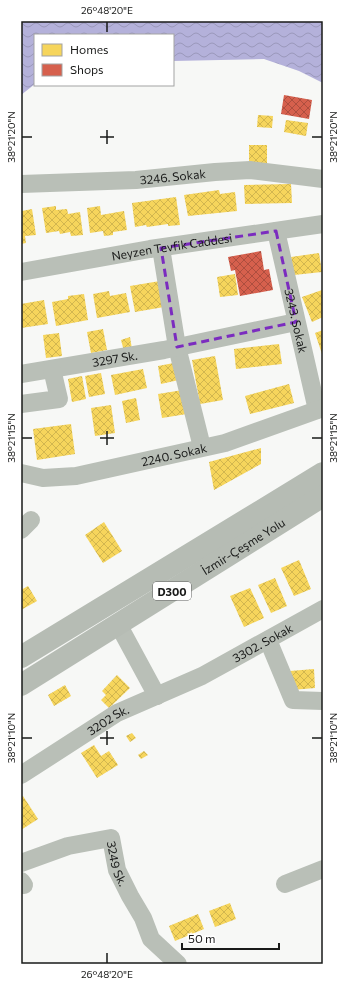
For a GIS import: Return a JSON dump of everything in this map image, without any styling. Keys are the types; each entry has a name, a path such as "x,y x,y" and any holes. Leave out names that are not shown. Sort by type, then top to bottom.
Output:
{"highway":[{"name":"İzmir-Çeşme Yolu","path":"21,657 323,473"},
{"name":"İzmir-Çeşme Yolu","path":"21,685 323,496"}],"street":[{"name":"3246. Sokak","path":"21,184 136,180 250,170 323,179"},
{"name":"Neyzen Tevfik Caddesi","path":"21,272 161,248 323,224"},
{"name":"3243. Sokak","path":"276,231 296,322 320,409"},
{"path":"161,248 178,347 202,447"},
{"name":"3297 Sk.","path":"21,374 178,347 296,322"},
{"path":"21,404 59,399 52,369"},
{"name":"2240. Sokak","path":"21,473 43,478 76,476 225,443 320,409"},
{"name":"3302. Sokak","path":"202,676 323,609"},
{"path":"118,624 157,696"},
{"path":"268,640 293,700 323,701"},
{"name":"3202 Sk.","path":"21,775 117,713 202,676"},
{"name":"3249 Sk.","path":"21,863 68,846 111,838 117,870 143,918 152,939 178,964"},
{"path":"285,884 323,870"}],"highlighted area":[{"path":"276,231 296,322 177,347 161,248"}],"water":[{"path":"21,21 323,21 323,83 299,71 264,59 174,61 174,34 34,34 34,85 21,95"}],"building: Homes":[{"path":"258,115 273,116 272,128 257,127"},
{"path":"286,120 308,123 306,136 284,132"},
{"path":"249,145 267,145 267,163 249,163"},
{"path":"291,184 292,203 245,204 244,185"},
{"path":"219,190 220,194 235,192 237,211 188,216 184,195"},
{"path":"176,197 180,225 168,226 168,224 135,227 132,203"},
{"path":"56,206 56,210 67,209 68,214 80,212 83,235 71,236 70,232 60,234 59,231 46,233 42,208"},
{"path":"100,206 101,215 124,211 127,230 113,232 113,235 104,236 103,231 90,233 87,208"},
{"path":"32,209 36,235 25,236 26,243 21,244 22,211"},
{"path":"319,253 322,272 294,275 291,257"},
{"path":"235,274 238,295 220,297 217,277"},
{"path":"160,281 164,307 135,312 130,286"},
{"path":"322,290 323,317 312,322 302,297"},
{"path":"109,291 110,296 126,293 130,312 97,318 93,294"},
{"path":"84,294 88,320 56,326 52,302 68,299 68,296"},
{"path":"44,300 48,324 21,328 21,304"},
{"path":"103,329 107,350 91,353 87,332"},
{"path":"323,330 323,357 315,333"},
{"path":"59,333 62,356 46,358 43,335"},
{"path":"130,337 132,349 124,351 121,340"},
{"path":"279,344 282,364 236,369 234,349"},
{"path":"215,356 223,400 200,404 192,360"},
{"path":"179,362 183,379 161,384 158,366"},
{"path":"143,369 147,388 115,395 111,375"},
{"path":"101,373 105,394 89,397 85,376"},
{"path":"82,376 86,399 72,402 68,379"},
{"path":"289,384 294,403 250,414 245,396"},
{"path":"189,389 193,413 162,418 158,394"},
{"path":"136,398 140,420 126,423 122,401"},
{"path":"111,405 115,433 95,436 91,408"},
{"path":"71,424 75,454 37,460 33,429"},
{"path":"261,448 261,464 214,490 209,462"},
{"path":"104,522 122,551 103,563 85,535"},
{"path":"299,560 311,589 294,596 281,568"},
{"path":"275,578 287,606 271,613 258,585"},
{"path":"28,586 37,601 21,610 21,590"},
{"path":"250,588 264,618 244,627 230,596"},
{"path":"314,669 315,688 292,690 290,671"},
{"path":"117,675 130,688 109,708 101,700 106,695 102,691"},
{"path":"65,685 71,696 54,706 48,695"},
{"path":"132,733 136,738 130,742 126,736"},
{"path":"94,745 101,756 109,751 118,765 97,778 81,753"},
{"path":"144,751 148,755 141,759 138,755"},
{"path":"23,796 38,819 21,830 21,797"},
{"path":"230,903 236,919 215,927 209,911"},
{"path":"198,914 204,929 175,941 169,926"}],"building: Shops":[{"path":"284,95 312,100 309,119 281,114"},
{"path":"261,251 264,270 269,269 273,290 240,296 235,270 231,271 228,257"}]}
